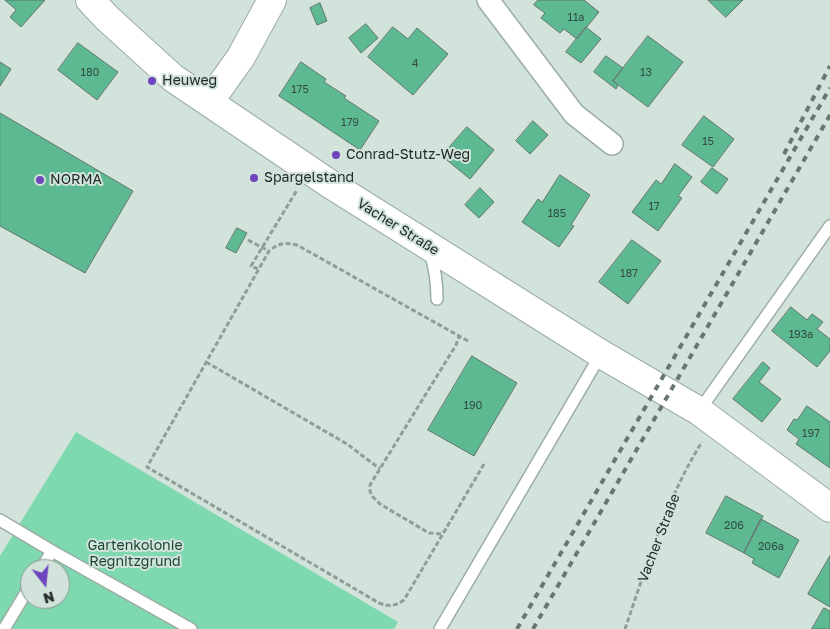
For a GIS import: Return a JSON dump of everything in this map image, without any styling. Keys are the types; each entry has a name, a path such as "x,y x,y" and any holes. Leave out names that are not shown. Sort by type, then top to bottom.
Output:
{"street":[{"name":"Vacher Straße","path":"90,0 114,25 173,78 330,184 602,354 707,417 830,508"},
{"path":"209,102 241,57 272,0"},
{"path":"488,0 574,114 612,144"}],"lane":[{"path":"707,417 830,226"},
{"path":"426,244 434,265 437,299"},
{"path":"440,629 602,354"},
{"path":"0,520 191,629"},
{"path":"47,559 52,551"},
{"path":"4,629 20,603"}],"path":[{"path":"258,270 251,266 299,186"},
{"path":"248,240 269,251"},
{"path":"468,341 297,245 285,242 279,244 269,251 147,467 379,603 388,606 398,604 404,600 484,464"},
{"path":"442,534 429,533 380,504 372,496 370,485 460,337"},
{"path":"206,362 347,444 380,468"},
{"name":"Vacher Straße","path":"625,629 661,529 691,460 707,417"}],"green space":[{"name":"Gartenkolonie Regnitzgrund","path":"76,432 398,622 394,629 0,629 0,556"}],"building":[{"path":"5,0 45,0 21,27 10,17 16,10"},
{"path":"538,0 584,0 599,12 577,39 564,29 560,33 541,18 545,13 534,5"},
{"path":"708,0 743,0 726,17"},
{"path":"320,3 327,21 317,25 310,8"},
{"path":"366,24 378,38 361,53 349,38"},
{"path":"393,27 408,39 417,28 448,54 413,95 368,57"},
{"path":"586,27 601,39 581,63 566,52"},
{"path":"648,36 683,62 648,107 613,81"},
{"path":"78,43 118,72 97,100 58,70"},
{"path":"606,56 623,68 613,81 618,85 616,89 594,72"},
{"path":"0,62 11,69 0,86"},
{"path":"301,62 326,79 324,82 346,96 344,98 379,121 360,150 279,96"},
{"path":"0,113 133,191 85,273 0,226"},
{"path":"704,116 734,139 713,167 682,145"},
{"path":"533,121 548,135 530,154 516,141"},
{"path":"467,127 494,150 470,179 442,156"},
{"path":"675,164 692,177 678,196 682,198 658,231 632,212 656,180 661,184"},
{"path":"712,168 728,179 717,194 701,182"},
{"path":"560,175 590,195 571,225 574,226 559,247 522,222 538,199 542,202"},
{"path":"480,188 494,202 479,218 465,205"},
{"path":"237,228 247,233 236,253 226,248"},
{"path":"632,240 661,261 628,304 599,282"},
{"path":"791,307 807,320 812,314 823,322 817,329 830,339 830,351 817,367 772,331"},
{"path":"472,356 517,383 474,456 428,430"},
{"path":"763,362 770,368 759,382 781,399 762,422 733,399"},
{"path":"807,406 830,422 830,468 796,444 799,439 787,430 794,419 797,420"},
{"path":"726,496 763,516 744,553 706,533"},
{"path":"761,519 799,540 779,578 752,563 754,559 744,553"},
{"path":"830,556 830,607 808,594"},
{"path":"824,608 830,611 830,629 812,629"}],"railway":[{"path":"784,154 830,66"},
{"path":"517,629 830,88"},
{"path":"533,629 830,115"}],"place":[{"name":"Heuweg","path":"152,81"},
{"name":"Conrad-Stutz-Weg","path":"336,155"},
{"name":"Spargelstand","path":"254,178"},
{"name":"NORMA","path":"40,180"}]}
